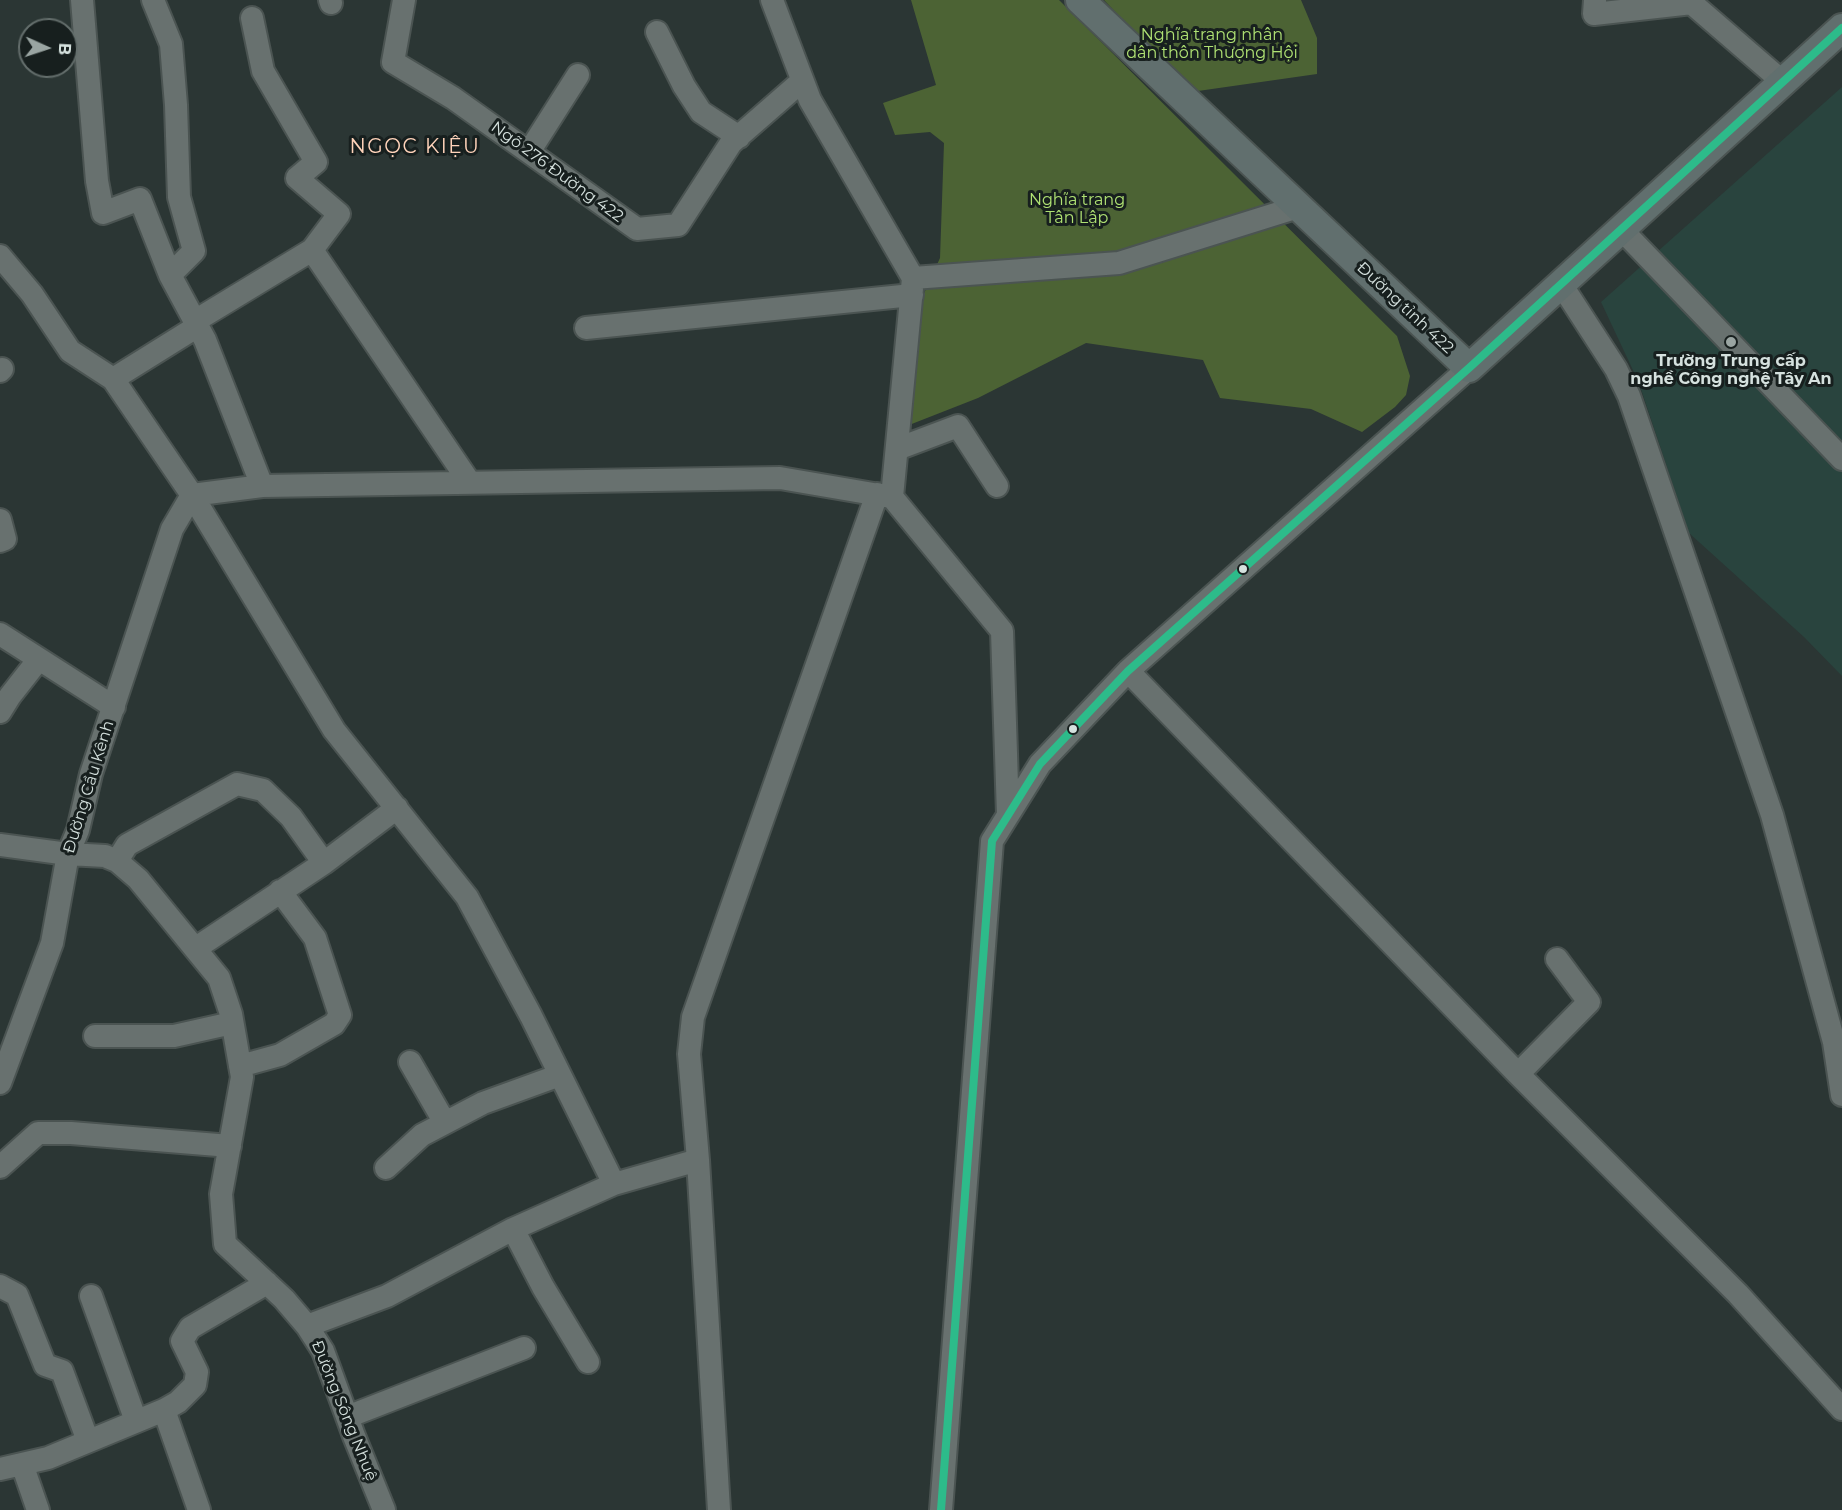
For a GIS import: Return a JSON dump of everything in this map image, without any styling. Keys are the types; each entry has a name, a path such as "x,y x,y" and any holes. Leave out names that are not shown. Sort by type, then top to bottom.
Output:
{"main road":[{"name":"Đường tỉnh 422","path":"1080,0 1469,368"},
{"path":"1469,368 1842,28"}],"street":[{"path":"82,0 97,180 103,213 140,199 170,275 205,340 262,486"},
{"path":"153,0 171,44 176,105 179,198 194,251 170,275"},
{"name":"Ngõ 276 Đường 422","path":"404,0 393,62 453,98 638,230 678,225 731,143 802,81"},
{"path":"719,1510 698,1160 689,1054 693,1017 885,496 897,449 913,287 810,100 772,0"},
{"path":"1595,0 1594,14 1690,2 1783,82"},
{"path":"113,379 312,250 339,214 297,178 316,162 263,71 252,18"},
{"path":"657,32 684,86 701,112 739,136"},
{"path":"529,152 578,75"},
{"path":"586,328 1119,263 1298,207"},
{"path":"1621,229 1842,459"},
{"path":"312,250 470,483"},
{"path":"0,256 32,294 70,351 113,379 192,495 334,729 467,897 531,1016 614,1184"},
{"path":"1561,284 1616,369 1629,396 1772,815 1834,1042 1842,1095"},
{"path":"940,1510 992,841 1040,764 1128,670 1469,368"},
{"path":"897,449 957,426 997,486"},
{"path":"192,495 262,486 780,478 885,496 1002,631 1008,815"},
{"name":"Đường Cầu Kênh","path":"0,1083 52,943 68,854 78,830 91,774 172,529 192,495"},
{"path":"0,520 6,539 0,541"},
{"path":"0,634 114,707"},
{"path":"0,712 39,660"},
{"path":"1128,670 1518,1074 1738,1294 1842,1409"},
{"path":"117,861 127,845 237,784 263,789 291,817 324,863"},
{"path":"196,948 324,863 397,808"},
{"name":"Đường Sông Nhuệ","path":"0,845 68,854 105,856 117,861 138,879 219,978 232,1023 242,1077 221,1194 225,1244 284,1299 308,1326 323,1351 384,1510"},
{"path":"240,1066 280,1055 334,1024 340,1015 315,938 280,891"},
{"path":"1518,1074 1589,1002 1557,959"},
{"path":"95,1036 174,1036 232,1023"},
{"path":"410,1062 445,1123"},
{"path":"386,1168 423,1135 445,1123 483,1103 560,1075"},
{"path":"0,1167 39,1133 70,1133 230,1146"},
{"path":"308,1326 387,1296 513,1229 614,1184 698,1160"},
{"path":"513,1229 543,1287 588,1362"},
{"path":"0,1469 48,1458 164,1410 178,1402 195,1385 197,1372 182,1341 190,1328 267,1283"},
{"path":"0,1286 17,1295 45,1365 62,1371 88,1441"},
{"path":"91,1296 136,1421"},
{"path":"347,1417 524,1348"},
{"path":"164,1410 199,1510"},
{"path":"22,1464 38,1510"}],"shaded area":[{"name":"Trường Trung cấp nghề Công nghệ Tây An","path":"1842,87 1842,676 1804,637 1689,533 1639,383 1601,302"}],"green space":[{"name":"Nghĩa trang Tân Lập","path":"911,0 1059,0 1397,336 1410,376 1406,395 1395,407 1362,432 1311,409 1220,398 1203,360 1086,343 978,398 904,427 916,311 940,258 944,143 930,132 895,135 883,103 936,85"},
{"name":"Nghĩa trang nhân dân thôn Thượng Hội","path":"1104,0 1301,0 1317,38 1317,74 1191,92"}],"transit line":[{"path":"941,1510 992,841 1040,764 1128,671 1469,368 1842,28"}],"place":[{"name":"Trường Trung cấp nghề Công nghệ Tây An","path":"1731,342"}],"district":[{"name":"NGỌC KIỆU","path":"415,147"}]}
